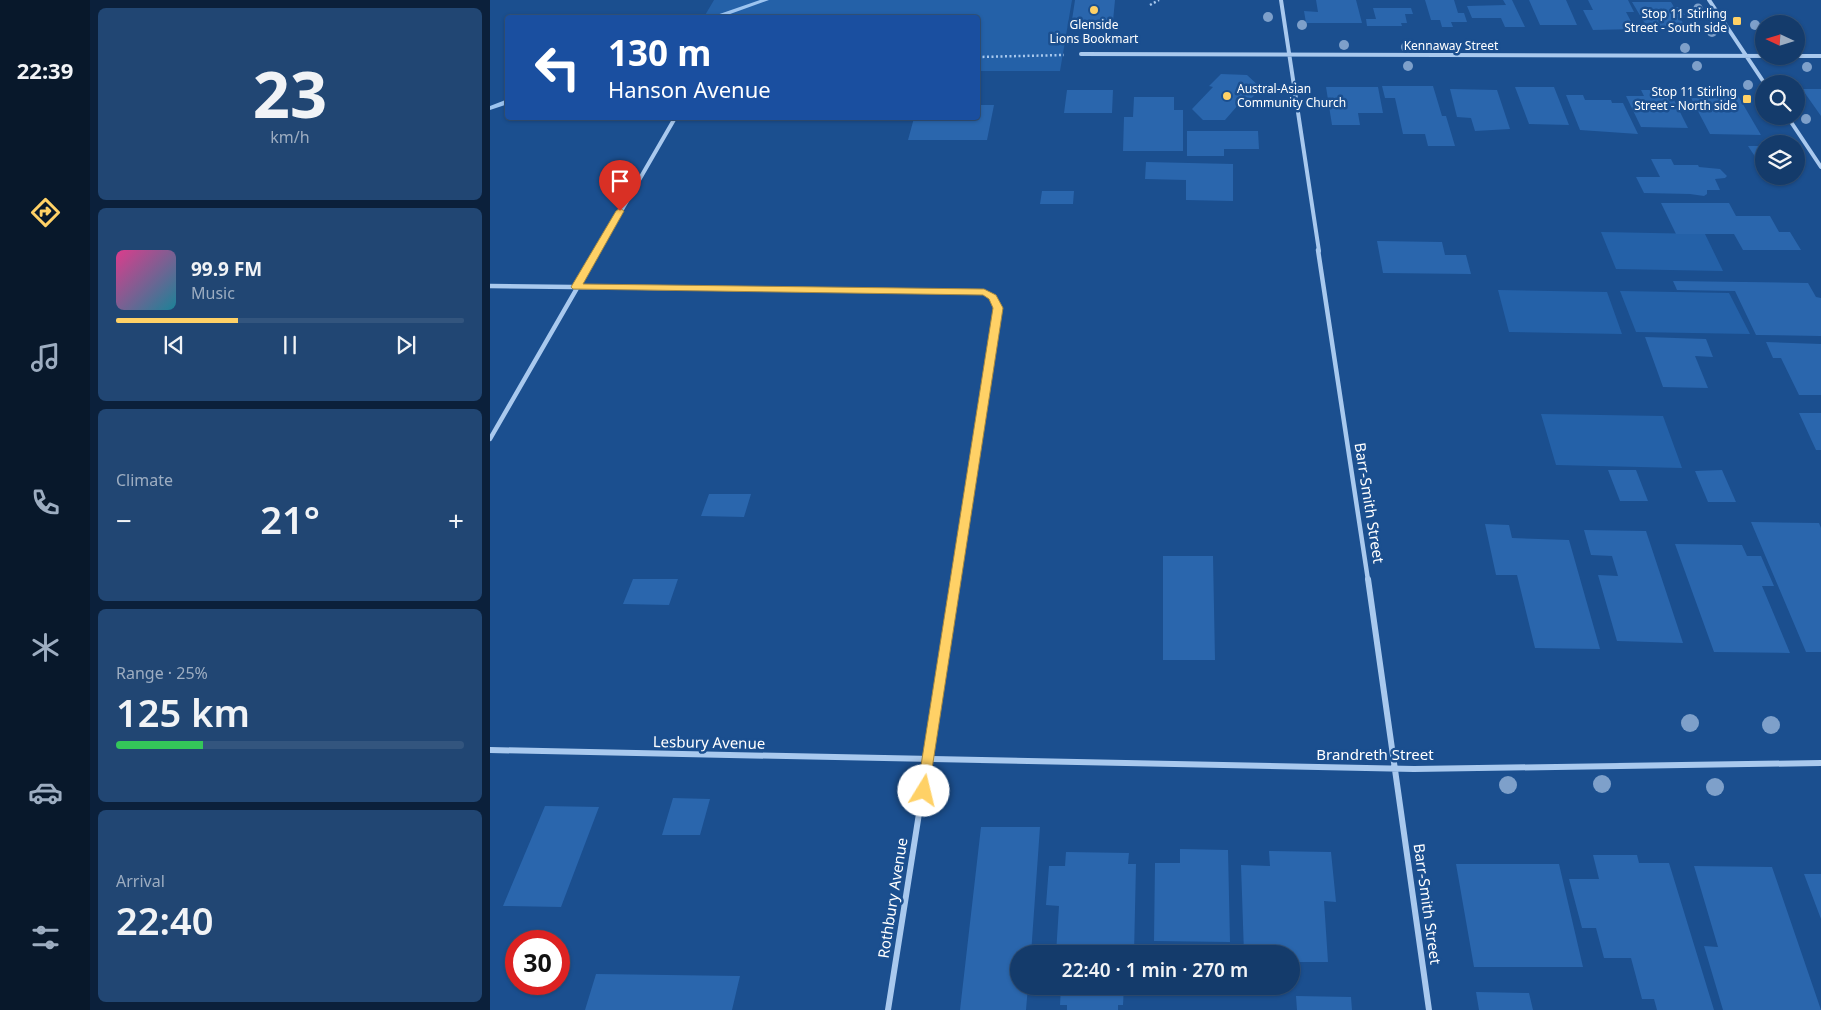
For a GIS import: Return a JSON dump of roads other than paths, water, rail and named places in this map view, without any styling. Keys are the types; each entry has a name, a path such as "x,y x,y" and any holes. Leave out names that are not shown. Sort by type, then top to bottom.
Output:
{"street":[{"name":"Barr-Smith Street","path":"1281,0 1396,768 1429,1010"},
{"path":"1709,0 1759,75"},
{"name":"Kennaway Street","path":"1081,54 1821,56"},
{"path":"490,439 674,120"},
{"path":"1793,125 1821,168"},
{"path":"490,286 576,287"},
{"name":"Rothbury Avenue","path":"576,287 984,292 992,297 998,308 888,1010"},
{"name":"Lesbury Avenue","path":"490,750 928,760"},
{"name":"Brandreth Street","path":"928,760 1396,768 1821,763"}],"waterway":[{"path":"720,15 766,0"},
{"path":"490,108 505,102"}],"place":[{"name":"Glenside Lions Bookmart","path":"1094,10"},
{"name":"Stop 11 Stirling Street - South side","path":"1737,21"},
{"name":"Austral-Asian Community Church","path":"1227,96"},
{"name":"Stop 11 Stirling Street - North side","path":"1747,99"}]}
